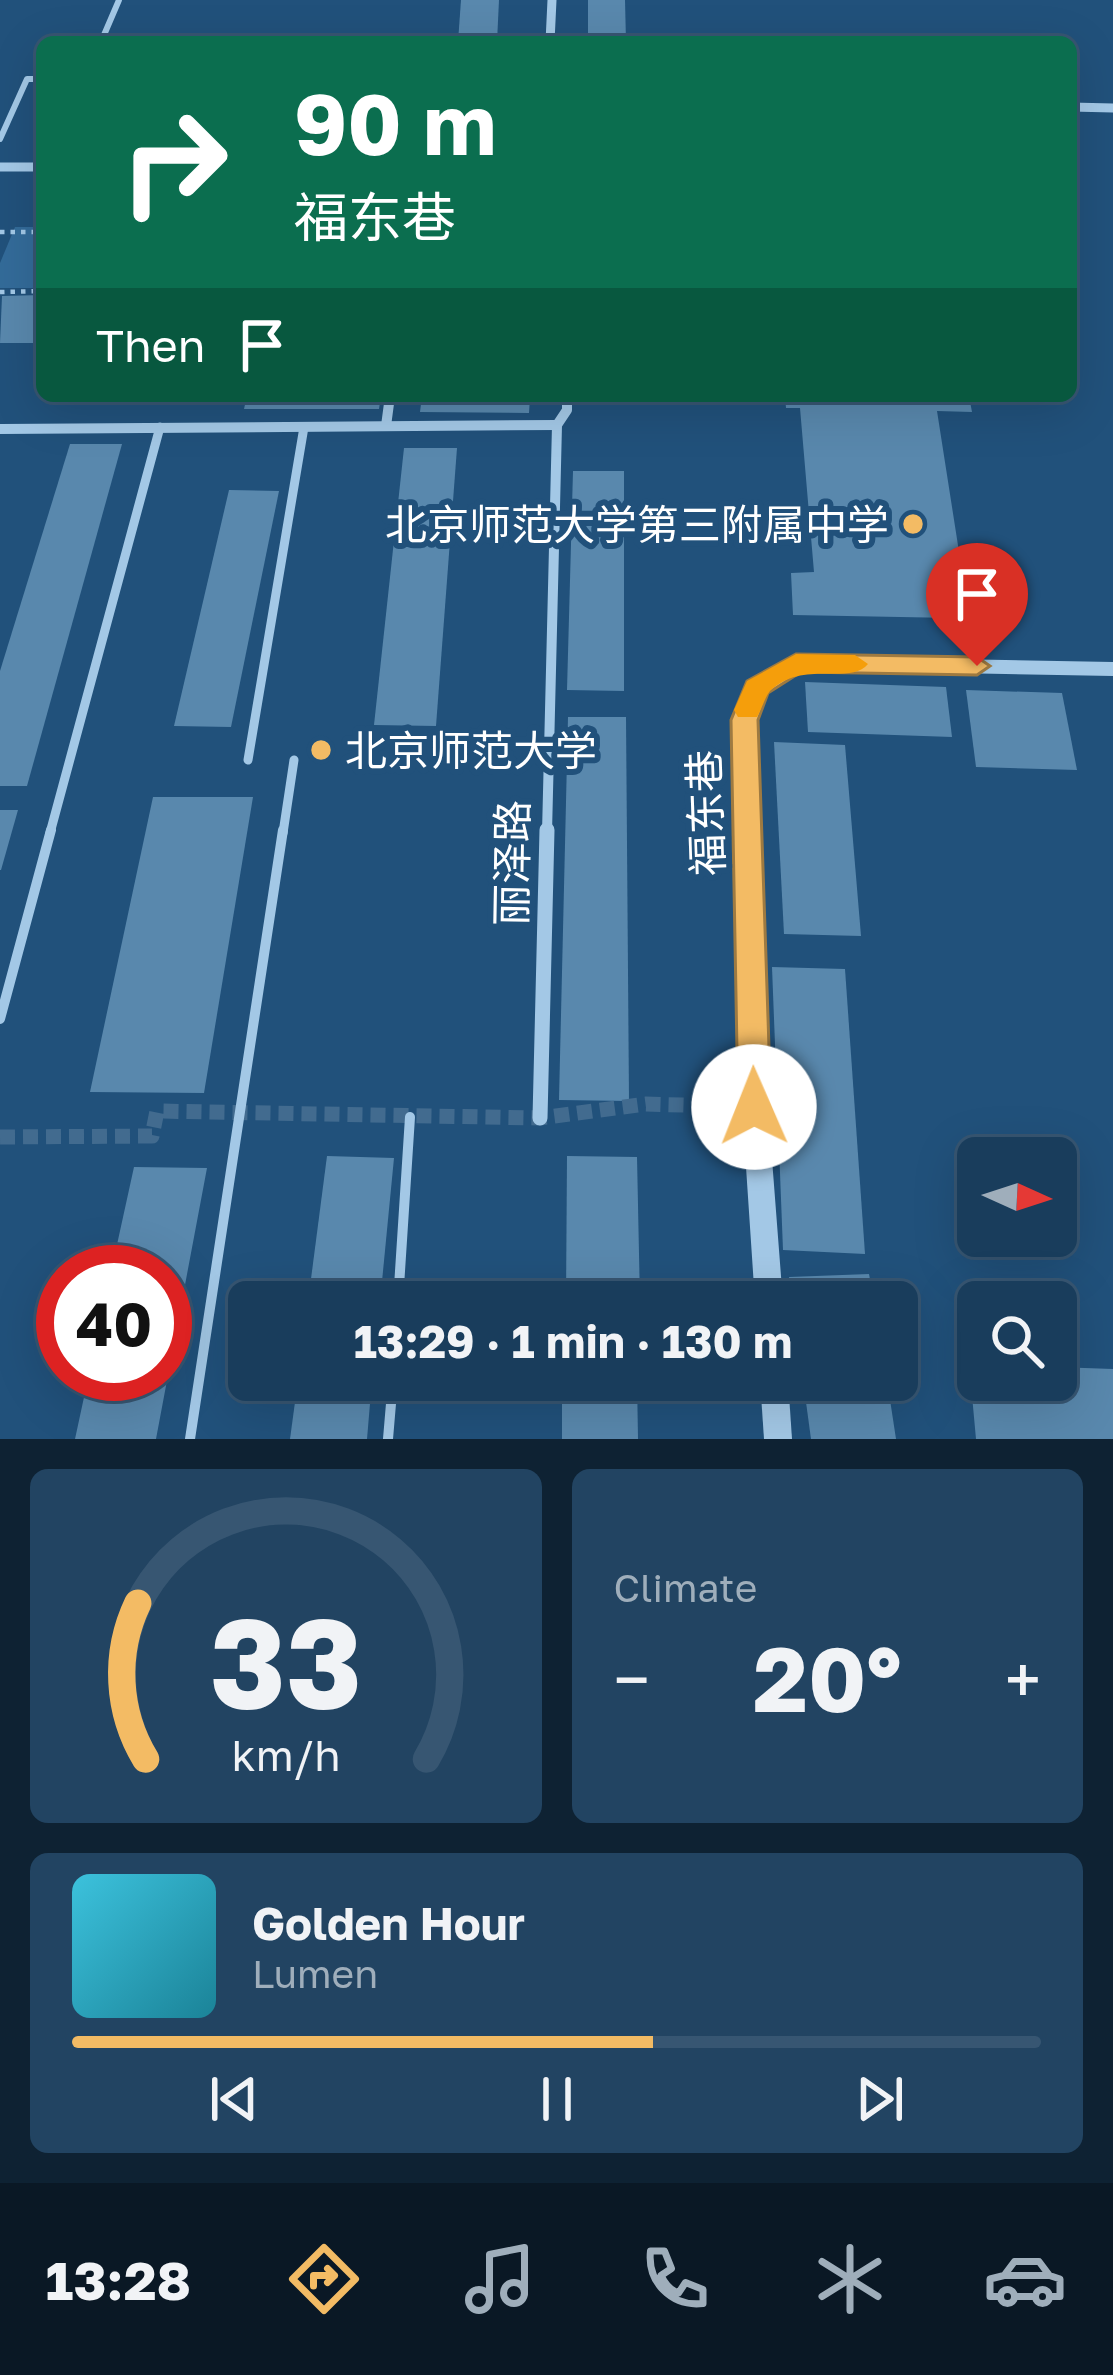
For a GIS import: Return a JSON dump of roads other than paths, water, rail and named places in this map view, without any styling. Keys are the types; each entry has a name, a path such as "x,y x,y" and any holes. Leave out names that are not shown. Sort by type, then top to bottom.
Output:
{"street":[{"path":"550,36 551,0"},
{"path":"1077,107 1113,108"},
{"path":"0,167 36,166"},
{"path":"386,426 389,402"},
{"name":"丽泽路","path":"540,1118 557,425 567,402"},
{"path":"0,429 557,425"},
{"name":"福东巷","path":"767,1281 754,1107 744,720 757,688 796,663 1113,669"},
{"path":"775,1401 778,1439"}],"lane":[{"path":"104,36 119,0"},
{"path":"0,139 27,79 36,79"},
{"path":"248,760 304,427"},
{"path":"0,1019 160,428"},
{"path":"190,1439 294,760"},
{"path":"399,1281 410,1117"},
{"path":"388,1439 391,1401"}],"tunnel":[{"path":"0,1137 152,1136 157,1111 540,1118 646,1104 753,1107"}],"place":[{"name":"北京师范大学第三附属中学","path":"913,524"},
{"name":"北京师范大学","path":"321,750"}]}
